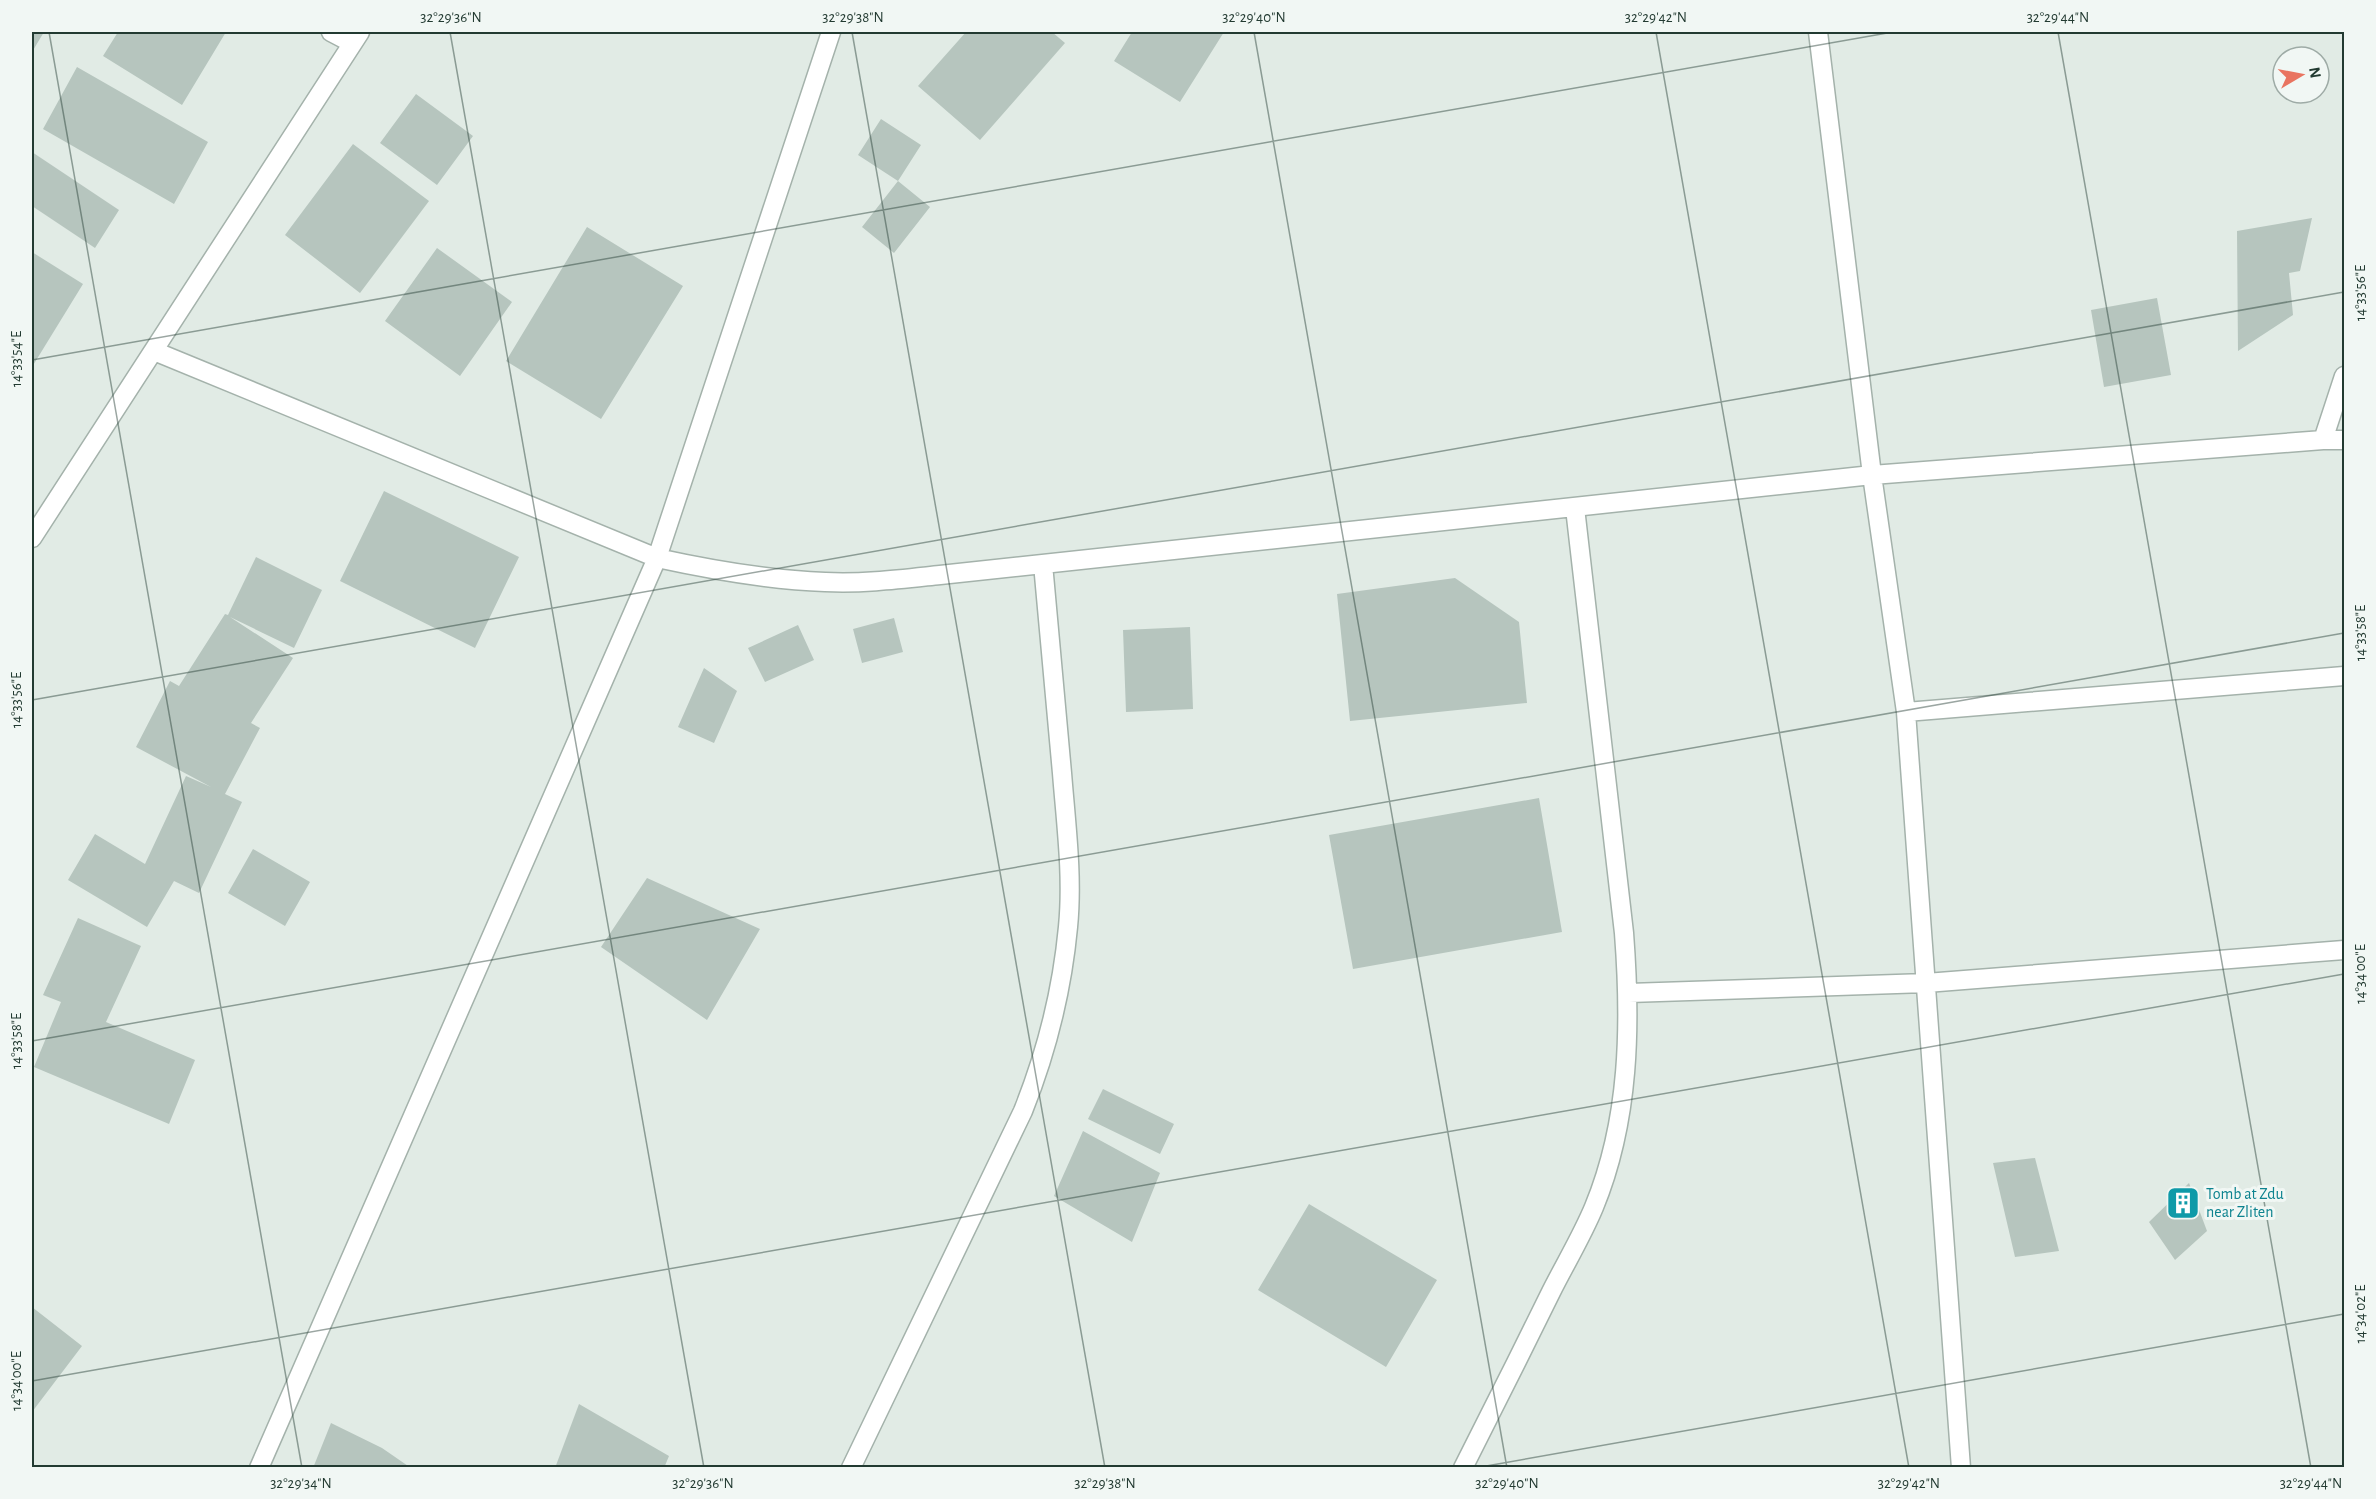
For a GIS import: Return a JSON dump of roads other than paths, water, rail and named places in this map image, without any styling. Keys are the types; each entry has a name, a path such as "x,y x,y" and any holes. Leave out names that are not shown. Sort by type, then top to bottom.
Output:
{"street":[{"path":"32,538 356,37 330,32"},
{"path":"259,1467 657,558 831,32"},
{"path":"1818,32 1872,475 1906,712 1961,1467"},
{"path":"154,351 657,558 770,579 826,582 884,581 1872,475 2344,440"},
{"path":"2323,440 2344,376"},
{"path":"1463,1467 1594,1206 1610,1156 1621,1104 1628,1052 1629,993 1624,933 1575,508"},
{"path":"850,1467 1023,1111 1040,1069 1057,1004 1068,925 1070,868 1043,564"},
{"path":"1906,712 2344,676"},
{"path":"1629,993 1926,983 2344,950"}],"place":[{"name":"Tomb at Zdu near Zliten","path":"2183,1203"}]}
